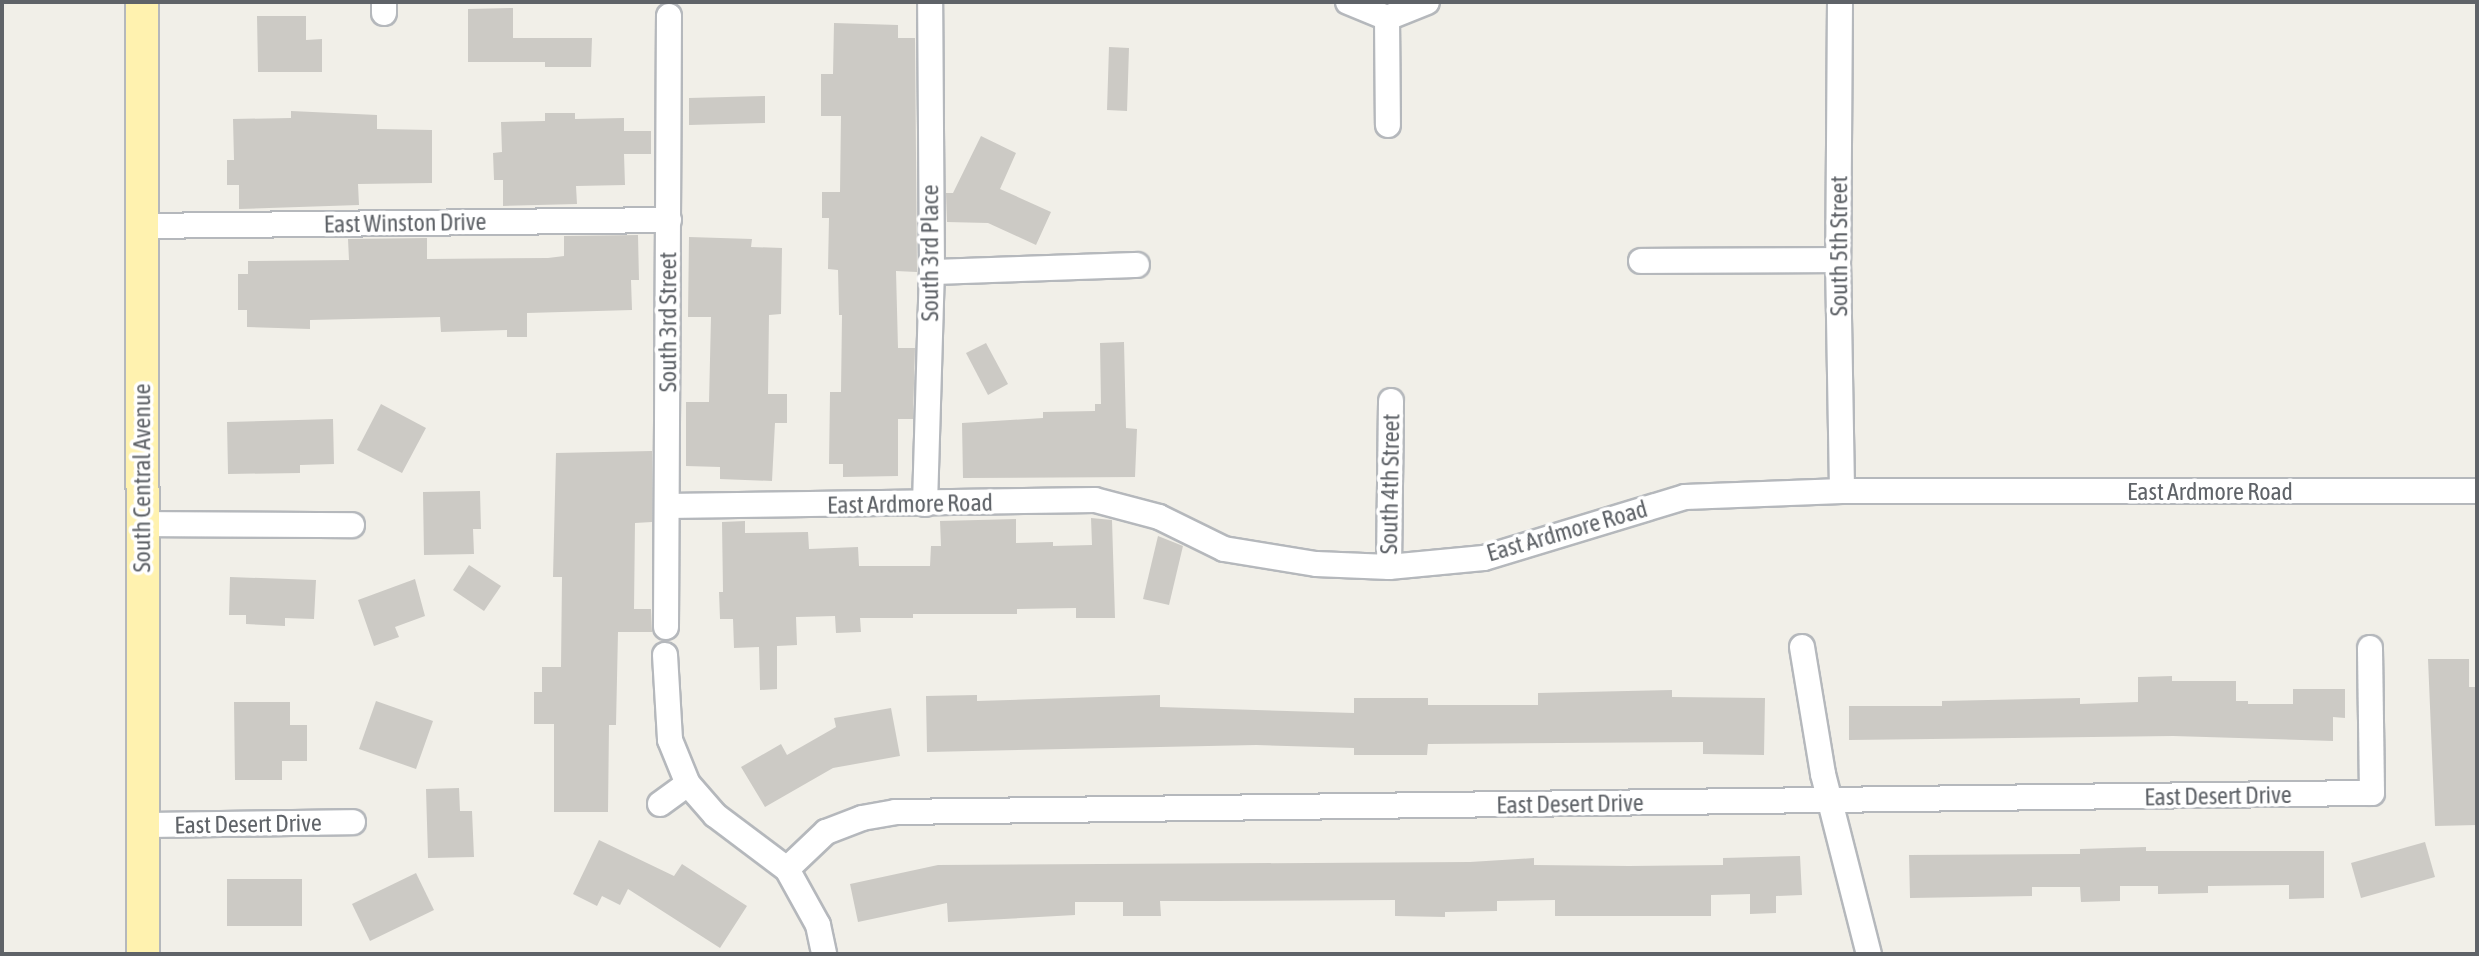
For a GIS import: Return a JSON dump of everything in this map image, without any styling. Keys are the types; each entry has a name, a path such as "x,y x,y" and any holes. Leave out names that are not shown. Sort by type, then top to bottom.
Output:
{"main road":[{"name":"South Central Avenue","path":"142,2 143,954"}],"street":[{"name":"South 3rd Place","path":"925,504 932,272 930,2"},
{"path":"1348,2 1387,18 1427,2"},
{"name":"South 5th Street","path":"1840,2 1838,260 1842,491"},
{"name":"South 3rd Street","path":"666,627 669,16"},
{"path":"1387,18 1388,125"},
{"name":"East Winston Drive","path":"141,226 669,220"},
{"path":"1641,261 1838,260"},
{"path":"932,272 1137,265"},
{"name":"South 4th Street","path":"1389,567 1391,401"},
{"name":"East Ardmore Road","path":"667,506 1095,500 1159,517 1224,549 1316,564 1389,567 1484,558 1685,497 1842,491 2477,491"},
{"path":"142,524 352,525"},
{"path":"1802,647 1830,801 1869,954"},
{"name":"East Desert Drive","path":"787,869 826,832 862,818 895,812 2372,793 2370,648"},
{"path":"665,655 670,740 688,784 715,815 787,869 818,925 824,954"},
{"path":"660,804 688,784"},
{"name":"East Desert Drive","path":"142,825 353,822"}],"building":[{"path":"513,8 513,38 592,38 591,67 545,67 545,62 468,62 468,9"},
{"path":"257,16 306,16 306,40 322,39 322,72 258,72"},
{"path":"834,23 898,25 898,38 915,38 917,272 896,271 898,348 915,348 913,419 898,419 898,476 843,477 843,464 829,464 830,392 841,392 842,315 839,315 838,270 828,269 829,218 822,218 822,192 840,192 841,116 821,116 821,74 833,74"},
{"path":"1109,47 1129,48 1127,111 1107,110"},
{"path":"765,96 765,123 689,125 689,98"},
{"path":"291,111 377,115 377,129 432,130 432,183 358,184 359,205 239,209 239,185 227,185 227,160 234,160 233,119 291,118"},
{"path":"545,113 575,113 575,119 624,118 624,131 651,131 651,154 624,154 625,185 576,186 577,204 503,206 503,180 494,180 493,153 502,152 501,122 545,121"},
{"path":"981,136 1016,153 1000,189 1051,212 1036,245 988,223 947,222 946,193 953,193"},
{"path":"638,235 639,280 631,280 632,310 527,313 527,337 507,337 507,330 441,332 440,317 310,320 310,329 247,327 247,310 238,310 238,274 248,274 248,261 349,260 348,239 427,238 427,259 548,258 564,256 564,236"},
{"path":"689,237 752,239 751,247 782,248 781,314 769,315 768,394 787,394 787,423 775,423 772,481 720,479 720,467 686,466 686,402 709,402 711,317 688,317"},
{"path":"1124,342 1126,428 1137,429 1135,477 963,478 962,423 1043,418 1043,412 1095,411 1095,404 1101,404 1100,343"},
{"path":"986,343 1008,384 988,395 966,353"},
{"path":"381,404 426,428 402,473 357,450"},
{"path":"333,419 334,464 300,465 300,473 228,474 227,422"},
{"path":"652,451 652,522 635,523 634,609 651,609 652,632 618,632 616,725 609,725 608,812 554,812 554,724 534,724 534,692 542,692 542,667 561,667 562,577 553,577 556,453"},
{"path":"480,491 481,529 473,529 474,554 424,555 423,492"},
{"path":"1091,518 1112,520 1115,618 1076,618 1076,608 1017,609 1017,614 913,614 913,618 860,618 861,632 836,633 835,616 796,617 797,645 777,646 777,689 760,690 759,647 734,648 733,619 720,619 719,592 723,592 722,522 745,521 745,533 808,532 809,549 858,547 859,566 930,566 931,546 941,546 940,521 1016,519 1016,543 1053,542 1053,546 1092,545"},
{"path":"1158,536 1183,546 1169,605 1143,599"},
{"path":"469,565 501,586 484,611 453,590"},
{"path":"230,577 316,580 314,619 285,618 285,626 246,624 246,615 229,615"},
{"path":"415,579 425,616 395,627 399,637 374,646 358,600"},
{"path":"2428,659 2469,659 2469,687 2477,687 2477,825 2435,826"},
{"path":"2172,676 2172,681 2236,681 2236,701 2248,701 2248,704 2293,704 2293,689 2345,689 2345,718 2333,717 2333,741 2173,736 1849,740 1849,706 1942,706 1942,701 2080,698 2080,704 2138,702 2138,677"},
{"path":"1672,690 1672,697 1765,698 1764,755 1703,754 1703,742 1428,744 1427,755 1354,755 1354,748 1256,745 927,752 926,696 977,695 977,701 1160,695 1160,707 1354,713 1354,698 1428,698 1428,705 1538,705 1538,693"},
{"path":"376,701 433,721 416,769 359,749"},
{"path":"234,702 290,702 290,725 307,725 307,761 282,761 282,780 235,780"},
{"path":"891,708 900,756 833,768 765,807 741,767 781,744 787,755 836,727 834,718"},
{"path":"459,788 460,811 472,811 474,857 428,858 426,789"},
{"path":"599,840 674,876 682,864 747,906 720,948 628,889 620,905 602,896 597,906 573,894"},
{"path":"2425,842 2435,877 2361,898 2351,863"},
{"path":"2146,847 2146,851 2324,851 2324,898 2289,899 2289,885 2208,886 2208,893 2158,894 2158,886 2120,886 2120,901 2081,902 2080,887 2032,887 2032,896 1910,898 1909,855 2080,854 2080,849"},
{"path":"1800,856 1802,895 1776,896 1776,913 1750,914 1750,894 1711,895 1711,916 1555,916 1555,900 1497,901 1497,911 1445,912 1445,917 1395,916 1395,900 1160,901 1161,916 1123,916 1123,902 1075,902 1075,915 948,922 947,903 858,922 850,884 938,865 1470,862 1534,858 1534,865 1629,866 1723,865 1723,858"},
{"path":"416,873 434,910 370,941 352,904"},
{"path":"227,879 302,879 302,926 227,926"}]}
